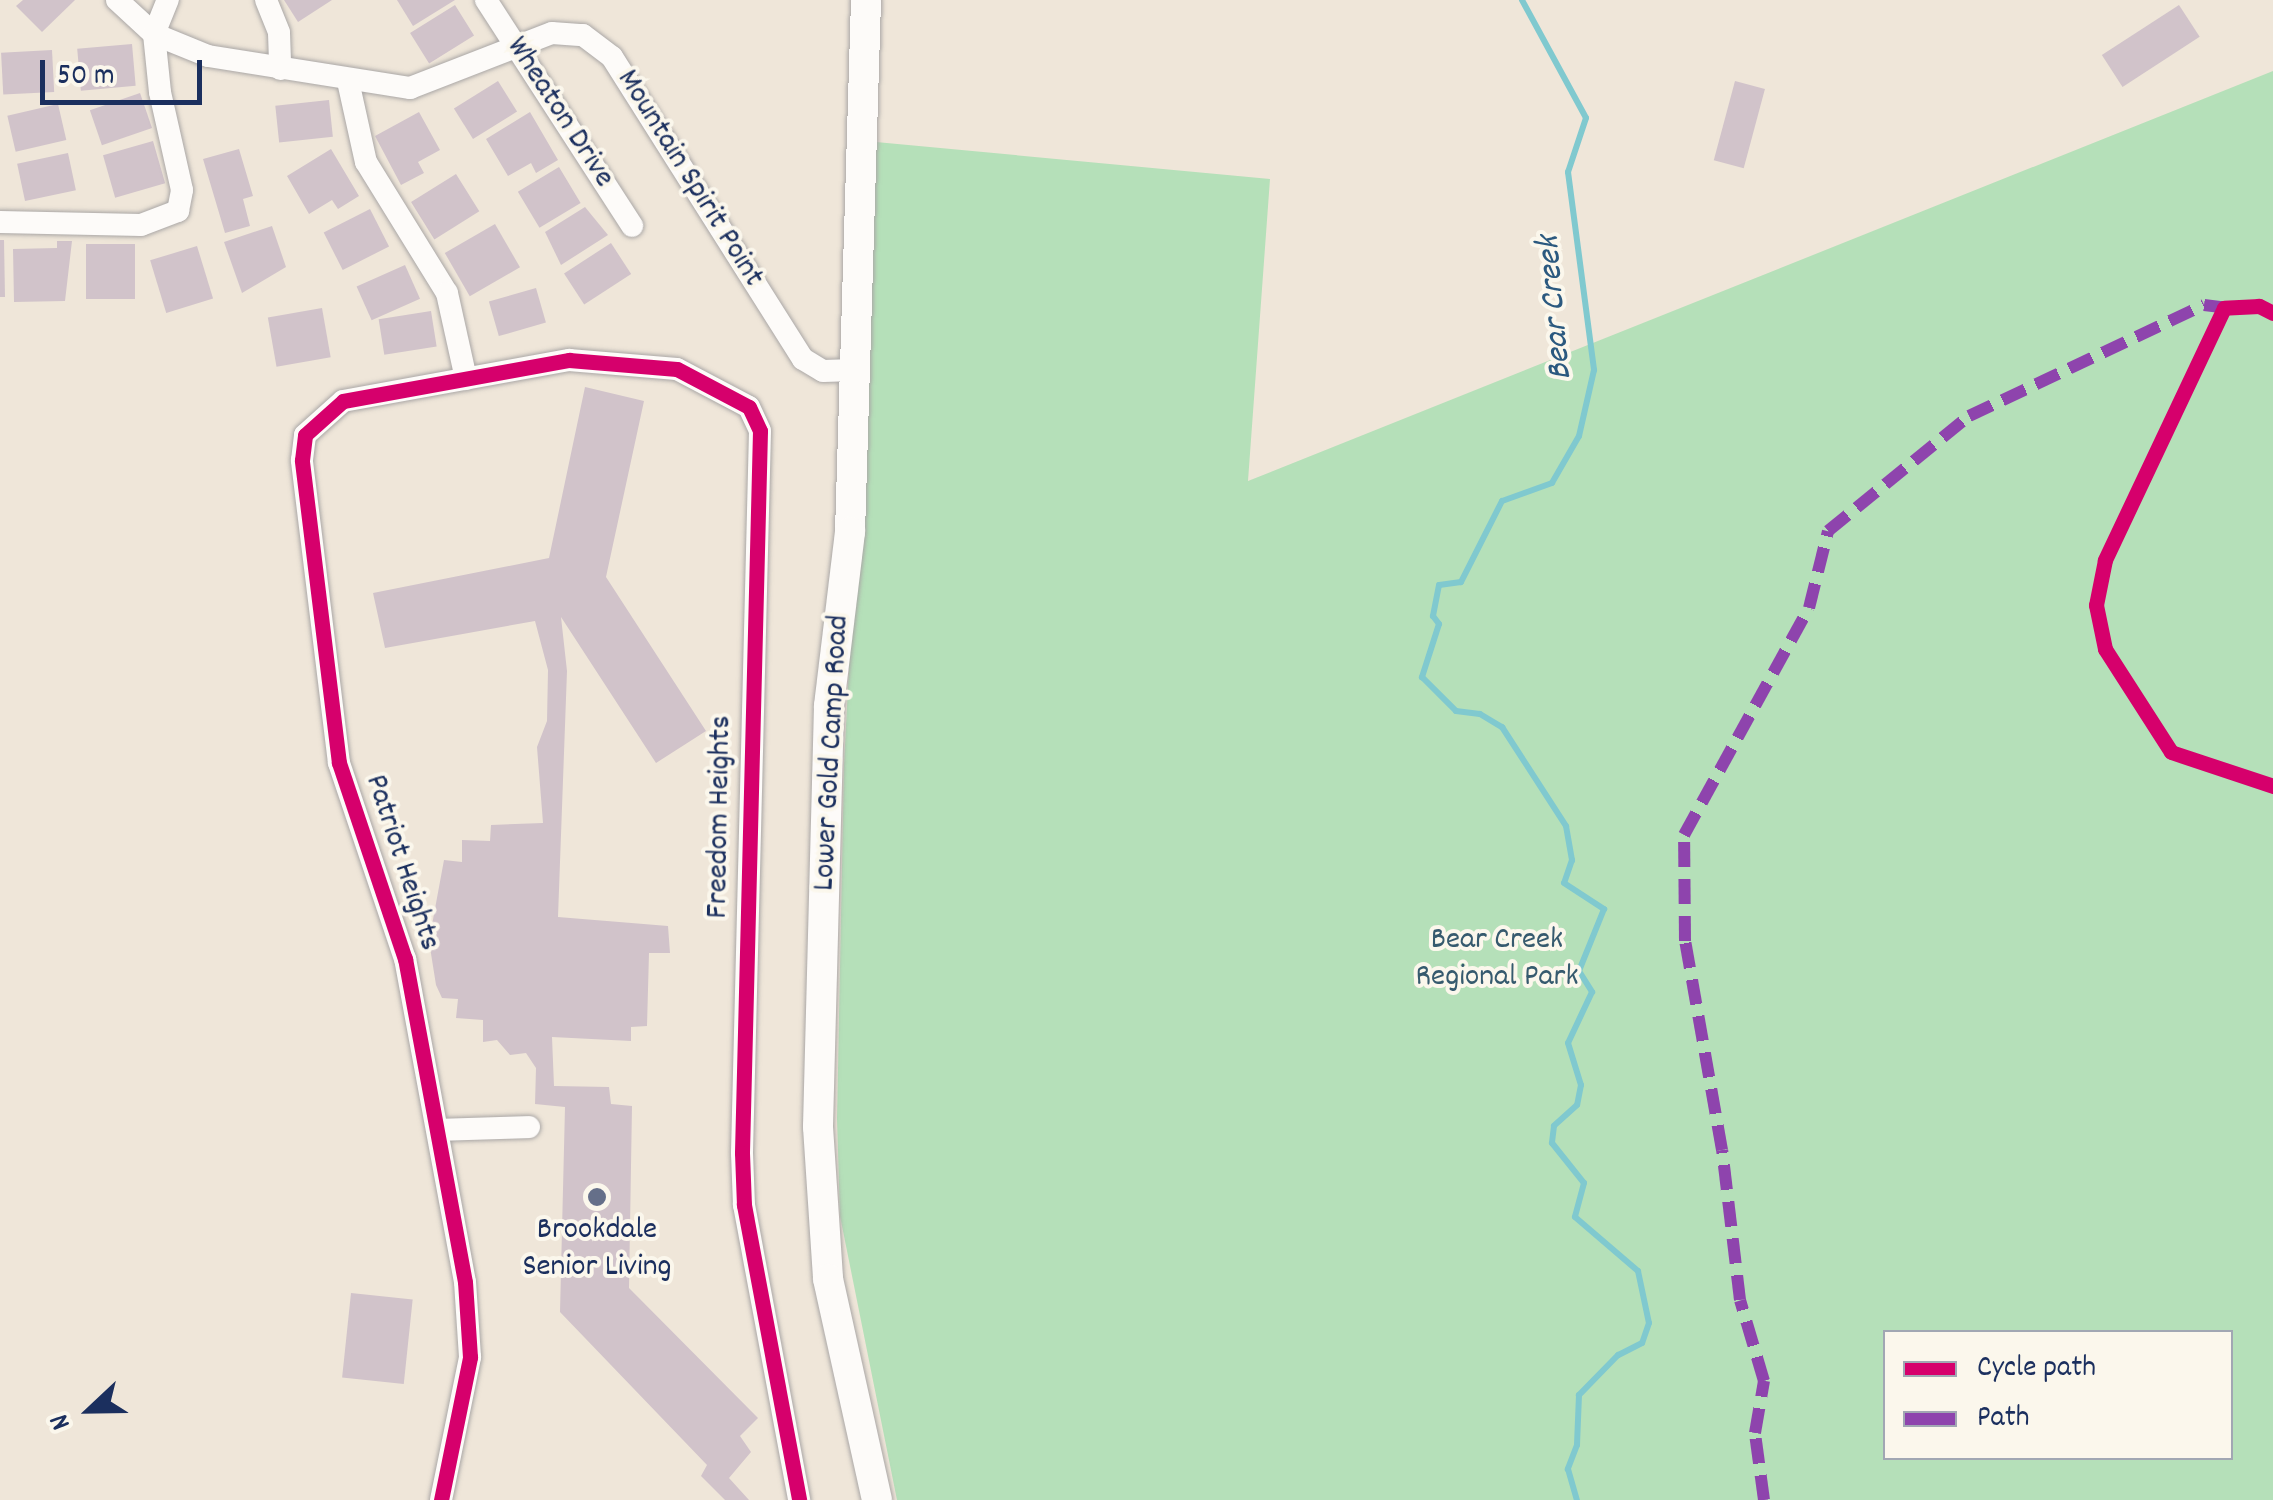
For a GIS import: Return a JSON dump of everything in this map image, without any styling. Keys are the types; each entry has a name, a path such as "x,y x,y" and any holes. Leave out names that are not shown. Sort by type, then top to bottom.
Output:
{"street":[{"name":"Mountain Spirit Point","path":"116,0 154,34 208,56 348,81 429,85 515,45 561,32 600,44 803,359 823,371 855,370"},
{"path":"1,216 141,225 178,210 182,190 154,34 168,0"},
{"path":"266,0 279,33 280,69"},
{"name":"Wheaton Drive","path":"486,0 632,226"},
{"name":"Lower Gold Camp Road","path":"866,0 850,532 830,706 818,1127 828,1279 877,1500"},
{"path":"348,81 366,162 447,293 476,377"},
{"name":"Freedom Heights","path":"476,377 569,360 677,370 749,407 760,431 742,1153 744,1206 799,1500"},
{"name":"Patriot Heights","path":"441,1500 465,1391 470,1324 406,959 339,763 302,460 305,435 342,401 476,377"},
{"path":"439,1130 529,1127"}],"green space":[{"name":"Bear Creek Regional Park","path":"2273,71 2273,1500 897,1500 840,1216 837,1119 844,765 876,142 1270,179 1248,481"}],"building":[{"path":"23,0 75,0 42,32 16,6"},
{"path":"284,0 332,0 298,22"},
{"path":"397,0 455,0 413,26"},
{"path":"455,5 474,36 429,64 410,33"},
{"path":"2179,5 2200,37 2123,87 2102,55"},
{"path":"132,44 136,86 81,91 77,49"},
{"path":"52,50 54,92 3,95 1,53"},
{"path":"498,81 517,112 473,139 454,109"},
{"path":"1735,81 1765,89 1744,168 1714,160"},
{"path":"140,93 152,128 102,145 90,110"},
{"path":"329,100 333,137 279,142 275,106"},
{"path":"58,104 66,140 16,152 7,116"},
{"path":"419,112 440,150 418,162 424,173 401,185 375,136"},
{"path":"530,112 558,160 536,173 531,163 508,176 486,139"},
{"path":"153,141 165,183 115,198 103,155"},
{"path":"239,149 253,196 243,199 250,226 225,233 203,159"},
{"path":"331,149 359,196 338,209 332,200 309,214 287,176"},
{"path":"68,153 76,190 25,201 17,164"},
{"path":"559,167 581,203 539,228 518,192"},
{"path":"456,174 479,211 434,239 411,202"},
{"path":"585,207 608,235 561,265 545,232"},
{"path":"370,209 389,246 343,270 324,233"},
{"path":"495,224 520,267 470,296 445,253"},
{"path":"272,226 286,267 242,293 224,242"},
{"path":"0,240 4,240 5,297 0,297"},
{"path":"57,241 72,241 65,301 14,302 13,249 57,248"},
{"path":"611,243 631,274 584,305 564,273"},
{"path":"86,244 135,244 135,299 86,299"},
{"path":"197,246 213,299 166,313 150,260"},
{"path":"405,265 420,299 372,320 357,287"},
{"path":"536,288 546,323 499,336 489,302"},
{"path":"322,308 331,357 277,367 268,318"},
{"path":"431,311 437,347 384,355 379,319"},
{"name":"Brookdale Senior Living","path":"585,387 644,401 606,577 706,731 656,763 561,617 567,671 558,917 668,926 670,953 649,953 647,1026 631,1027 631,1041 552,1037 554,1086 609,1087 611,1104 632,1106 629,1288 758,1418 740,1436 751,1452 729,1478 749,1500 725,1500 701,1476 707,1465 560,1312 565,1107 535,1104 536,1068 526,1053 510,1055 497,1040 483,1042 483,1020 456,1018 458,999 442,998 436,985 429,941 444,860 462,862 462,840 490,841 491,825 543,823 537,747 547,721 548,670 535,621 385,648 373,593 549,558"},
{"path":"351,1293 413,1299 404,1384 342,1378"}],"waterway":[{"name":"Bear Creek","path":"1522,0 1586,118 1568,172 1594,370 1579,436 1552,483 1502,501 1461,582 1439,585 1433,616 1439,624 1422,677 1456,711 1480,714 1502,727 1566,826 1572,860 1564,883 1604,909 1579,971 1592,992 1568,1043 1581,1085 1577,1105 1554,1126 1552,1143 1584,1183 1575,1217 1638,1271 1649,1323 1642,1343 1618,1355 1579,1395 1577,1445 1568,1469 1577,1500"}],"marked path":[{"path":"1764,1500 1755,1433 1764,1381 1740,1300 1722,1150 1685,941 1684,835 1809,608 1828,531 1969,416 2204,305 2230,308"}],"cycle path":[{"path":"2273,313 2259,306 2224,308 2105,560 2096,605 2105,649 2171,752 2273,786"},
{"path":"441,1500 470,1357 465,1282 405,959 339,763 302,460 305,435 343,401 569,360 677,369 749,407 760,431 742,1153 744,1205 799,1500"}],"place":[{"name":"Brookdale Senior Living","path":"597,1197"}]}
